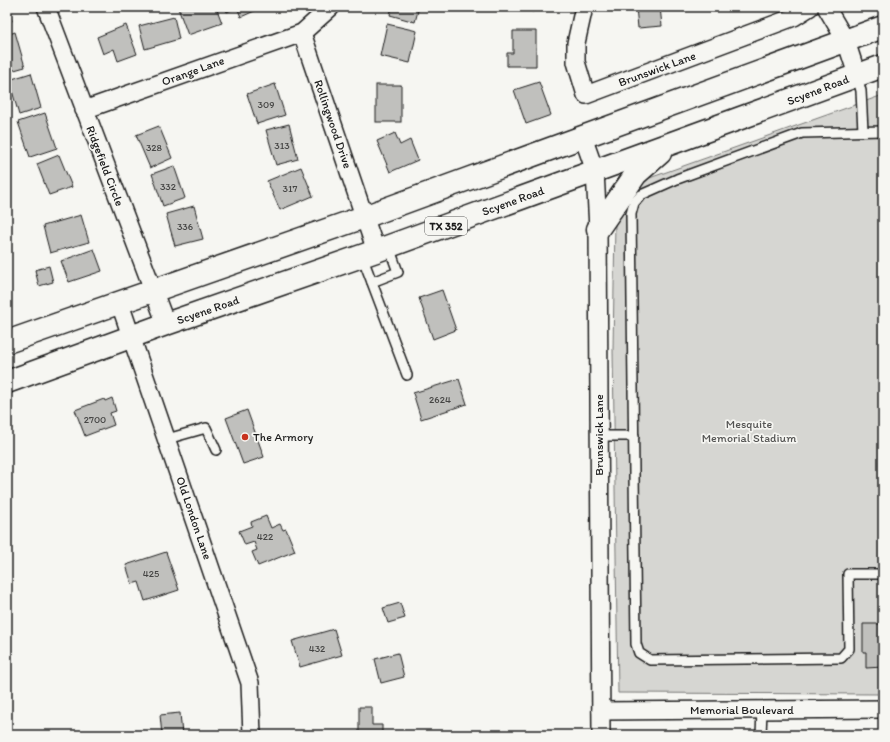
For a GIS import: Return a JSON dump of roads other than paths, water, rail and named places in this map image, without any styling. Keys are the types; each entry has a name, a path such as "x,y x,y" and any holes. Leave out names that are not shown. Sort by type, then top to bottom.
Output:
{"main road":[{"path":"7,342 120,304 364,217 883,27"},
{"name":"Scyene Road","path":"7,382 132,336 376,251 883,66"},
{"path":"598,229 636,174 667,146"}],"street":[{"name":"Ridgefield Circle","path":"46,7 166,324"},
{"path":"302,33 331,7"},
{"name":"Brunswick Lane","path":"584,7 576,43 576,62 586,95 794,17 810,7"},
{"path":"826,7 846,41 857,75"},
{"name":"Orange Lane","path":"84,110 302,33"},
{"name":"Rollingwood Drive","path":"302,33 376,251"},
{"name":"Brunswick Lane","path":"583,137 595,171 598,229 601,735"},
{"name":"Old London Lane","path":"120,304 250,683 252,735"},
{"name":"Memorial Boulevard","path":"601,711 883,709"}],"lane":[{"path":"857,75 861,91 863,131"},
{"path":"883,131 802,133 677,179 641,195 634,203 631,214 636,644 640,653 650,660 841,658 849,649 848,574 883,574"},
{"path":"376,251 372,282 407,374"},
{"path":"372,282 398,272 376,251"},
{"path":"167,439 206,428 216,450"},
{"path":"599,436 634,436"},
{"path":"761,735 762,710"}],"place":[{"name":"The Armory","path":"245,437"}],"park label":[{"name":"Mesquite Memorial Stadium","path":"749,431"}]}
